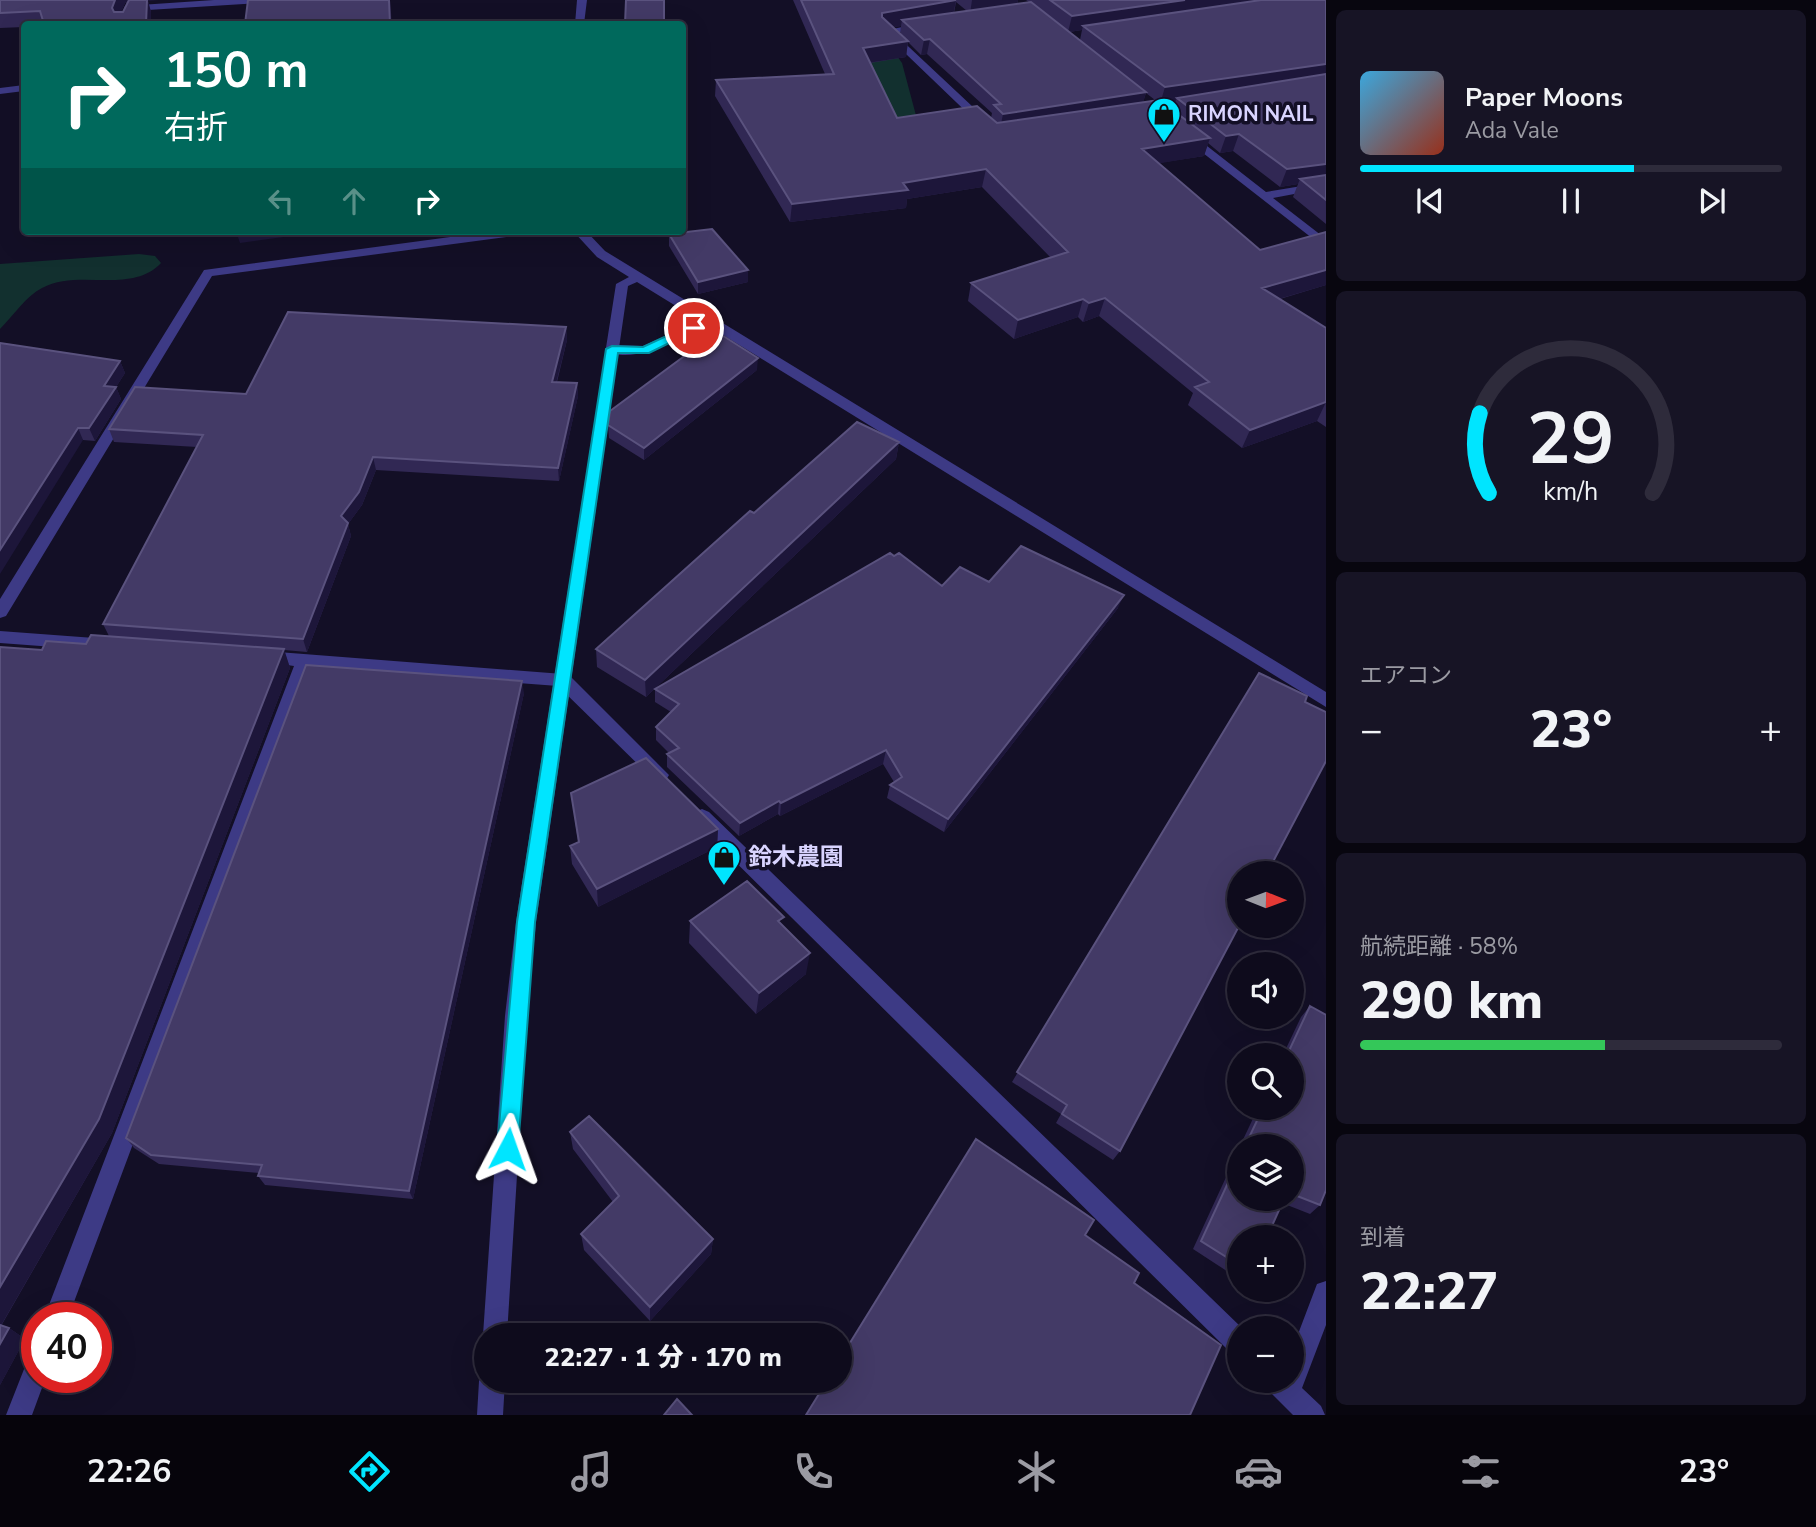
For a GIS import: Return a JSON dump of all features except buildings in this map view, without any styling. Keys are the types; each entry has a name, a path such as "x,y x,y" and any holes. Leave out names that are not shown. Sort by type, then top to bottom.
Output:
{"street":[{"path":"124,21 125,6 258,0"},
{"path":"580,21 582,0"},
{"path":"941,23 887,31 997,136"},
{"path":"0,90 21,88"},
{"path":"1177,128 1326,245"},
{"path":"1264,196 1326,185"},
{"path":"0,612 208,273 492,235"},
{"path":"583,235 601,254 1326,701"},
{"path":"496,1323 516,1016 524,936 622,284 638,277"},
{"path":"612,349 645,350 709,320"},
{"path":"0,637 125,647"},
{"path":"249,656 563,680 672,787"},
{"path":"62,1302 305,660"},
{"path":"692,807 1227,1331"},
{"path":"1304,1341 1326,1293"},
{"path":"19,1415 27,1393"},
{"path":"490,1415 491,1393"},
{"path":"1290,1393 1312,1415"}],"green space":[{"path":"850,28 897,56 902,63 918,123 900,128"},
{"path":"139,254 155,256 161,263 135,278 56,282 42,288 25,301 0,329 0,264"}],"place":[{"name":"RIMON NAIL","path":"1164,144"},
{"name":"鈴木農園","path":"724,887"}],"route":[{"path":"508,1149 516,1016 526,922 612,349 645,350 694,328"}]}
